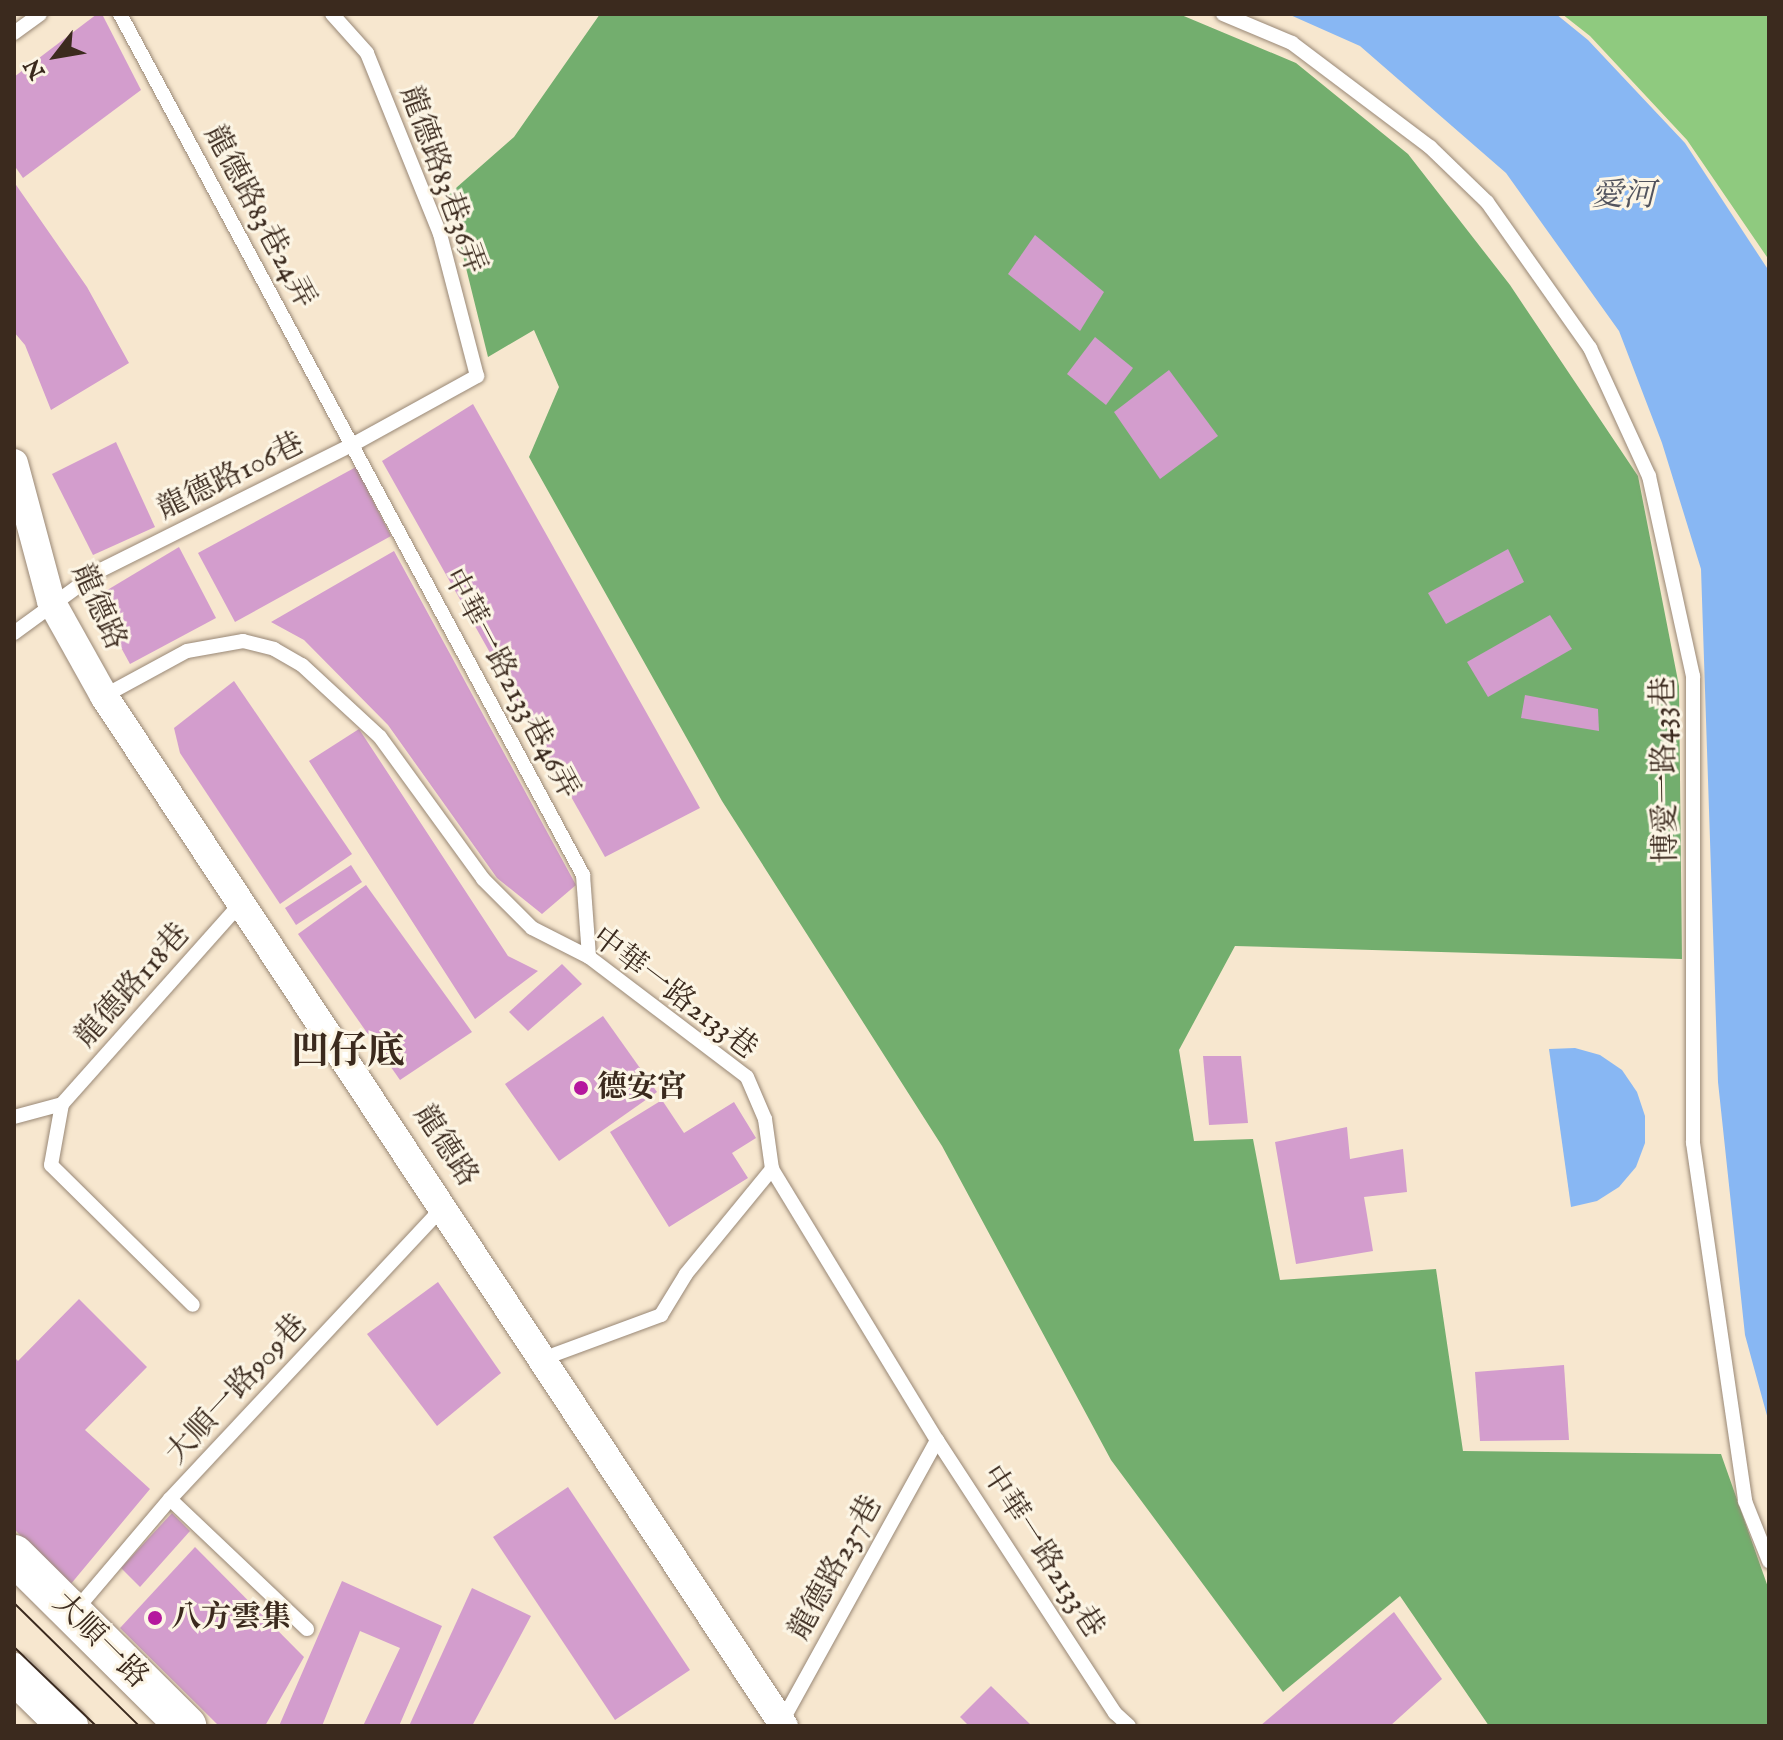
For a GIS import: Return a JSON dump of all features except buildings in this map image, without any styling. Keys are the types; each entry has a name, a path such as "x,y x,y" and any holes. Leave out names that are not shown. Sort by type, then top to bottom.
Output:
{"street":[{"name":"龍德路","path":"14,463 51,601 104,696 545,1358 781,1725"},
{"name":"大順一路","path":"14,1555 186,1726"},
{"path":"14,1673 68,1726"}],"lane":[{"path":"14,33 40,14"},
{"name":"龍德路83巷24弄","path":"120,14 352,445"},
{"name":"龍德路83巷36弄","path":"332,14 367,53 440,234 477,376"},
{"name":"博愛一路433巷","path":"1223,14 1292,43 1430,147 1487,202 1590,348 1649,476 1693,676 1693,1143 1745,1501 1769,1561"},
{"name":"龍德路106巷","path":"14,633 51,601 99,571 352,445 477,376"},
{"name":"中華一路2133巷46弄","path":"352,445 583,875 589,957"},
{"name":"中華一路2133巷","path":"104,696 187,651 243,641 274,649 356,710 483,879 523,918 589,957 747,1077 765,1119 772,1169 937,1440 1129,1726"},
{"name":"龍德路118巷","path":"62,1104 242,901"},
{"path":"14,1117 62,1104 51,1165 193,1305"},
{"path":"545,1358 661,1315 686,1274 772,1169"},
{"name":"大順一路909巷","path":"73,1613 170,1499 444,1206"},
{"name":"龍德路237巷","path":"781,1725 937,1440"},
{"path":"170,1499 307,1629"}],"green space":[{"path":"600,14 1179,14 1296,63 1408,154 1510,285 1638,476 1679,686 1682,959 1235,946 1179,1050 1194,1141 1253,1139 1280,1280 1436,1269 1463,1451 1721,1454 1769,1590 1769,1726 1489,1726 1400,1596 1283,1692 1111,1460 942,1146 722,801 529,457 559,387 534,330 488,357 448,195 514,137"},
{"path":"1562,14 1769,14 1769,260 1687,140 1590,36"}],"water":[{"name":"愛河","path":"1288,14 1556,14 1588,40 1685,143 1769,271 1769,1423 1745,1335 1718,1082 1701,569 1662,443 1619,331 1506,173 1360,46"},
{"path":"1575,1048 1600,1055 1622,1070 1637,1092 1645,1116 1645,1143 1636,1167 1619,1187 1597,1201 1571,1207 1549,1049"}],"tram line":[{"path":"14,1603 139,1726"},
{"path":"14,1647 96,1726"}],"place":[{"name":"德安宮","path":"581,1088"},
{"name":"八方雲集","path":"155,1618"}],"district":[{"name":"凹仔底","path":"348,1054"}]}
